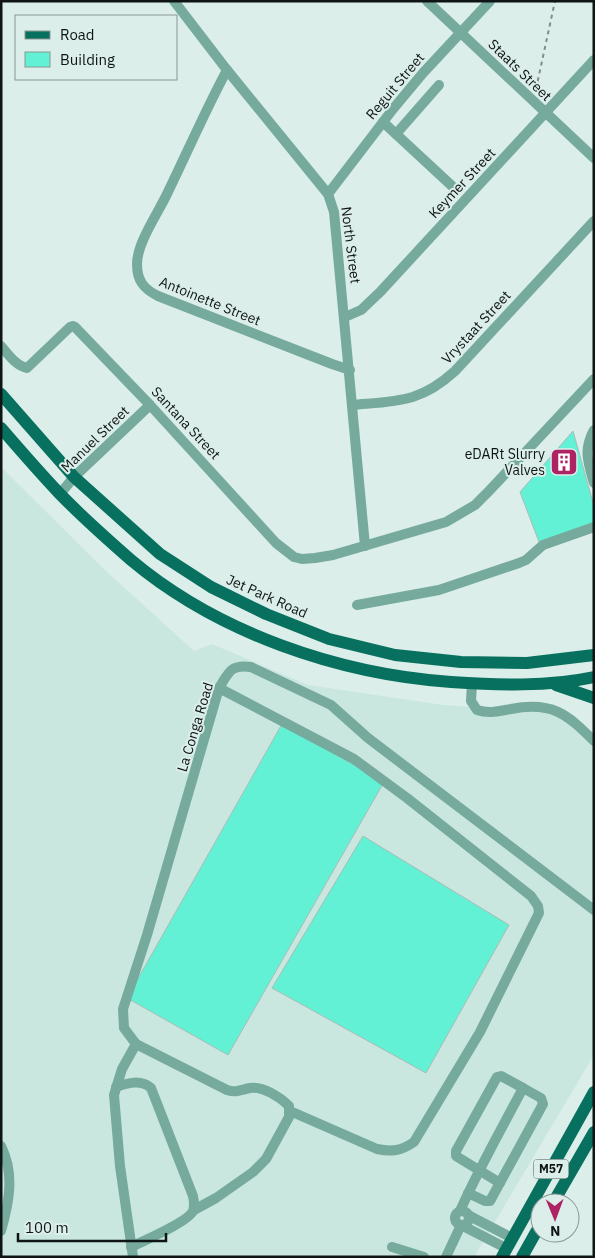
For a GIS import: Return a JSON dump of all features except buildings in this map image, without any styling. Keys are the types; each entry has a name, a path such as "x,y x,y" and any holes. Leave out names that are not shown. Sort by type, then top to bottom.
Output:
{"main road":[{"name":"Jet Park Road","path":"1,394 74,477 160,554 211,587 266,614 329,639 395,655 461,662 527,664 594,655"},
{"path":"1,428 60,494 132,560 173,591 254,634 327,661 373,672 417,679 472,683 551,683 594,677"},
{"path":"551,683 594,698"},
{"name":"M57","path":"507,1247 594,1092"},
{"name":"M57","path":"559,1193 594,1132"},
{"path":"525,1256 531,1243"}],"street":[{"name":"North Street","path":"174,1 227,70 328,194 334,212 365,546"},
{"name":"Staats Street","path":"427,1 594,158"},
{"name":"Reguit Street","path":"328,194 423,73 490,1"},
{"name":"Keymer Street","path":"345,317 361,310 380,291 594,60"},
{"name":"Antoinette Street","path":"227,70 194,133 143,241 137,261 139,280 148,291 158,296 350,370"},
{"path":"396,134 439,86"},
{"path":"383,122 452,186"},
{"name":"Vrystaat Street","path":"352,405 405,400 441,384 594,221"},
{"name":"Santana Street","path":"1,346 17,363 27,368 73,326 150,405 286,552 302,559 315,558 365,546 446,522 475,505 594,379"},
{"name":"Manuel Street","path":"60,494 74,477 150,405"},
{"path":"594,430 587,448 587,454 594,483"},
{"path":"357,605 439,590 519,563 526,560 543,544 594,527"},
{"name":"La Conga Road","path":"136,1044 124,1028 123,1009 147,935 218,688 230,670 240,665 251,667 331,705 375,744 594,910"},
{"path":"472,683 471,701 473,707 477,710 489,713 524,706 552,710 568,717 594,741"},
{"path":"218,688 354,759 407,798 531,896 538,906 539,913 480,1032 414,1142 404,1149 393,1152 377,1149 290,1111"},
{"path":"136,1044 227,1090 237,1092 249,1088 261,1088 285,1102 289,1106 290,1111 289,1117 271,1152 260,1166 216,1198 194,1210 182,1221 132,1252 120,1166 115,1106 116,1087 122,1069 136,1044"},
{"path":"468,1193 488,1202 490,1201 500,1183 543,1104 541,1098 501,1076 497,1077 456,1151 456,1156 500,1183"},
{"path":"116,1087 140,1083 147,1084 151,1088 193,1196 194,1210"},
{"path":"446,1257 461,1224 467,1222 464,1213 468,1193 523,1088"},
{"path":"1,1146 8,1166 11,1183 1,1231"},
{"path":"464,1213 507,1247"},
{"path":"461,1224 525,1256"},
{"path":"392,1246 411,1255 424,1257"}],"path":[{"path":"534,102 555,1"}],"shaded area":[{"path":"1,467 106,571 194,651 212,644 308,685 443,705 562,713 594,744 594,1055 474,1257 1,1257"}],"place":[{"name":"eDARt Slurry Valves","path":"564,462"}]}
